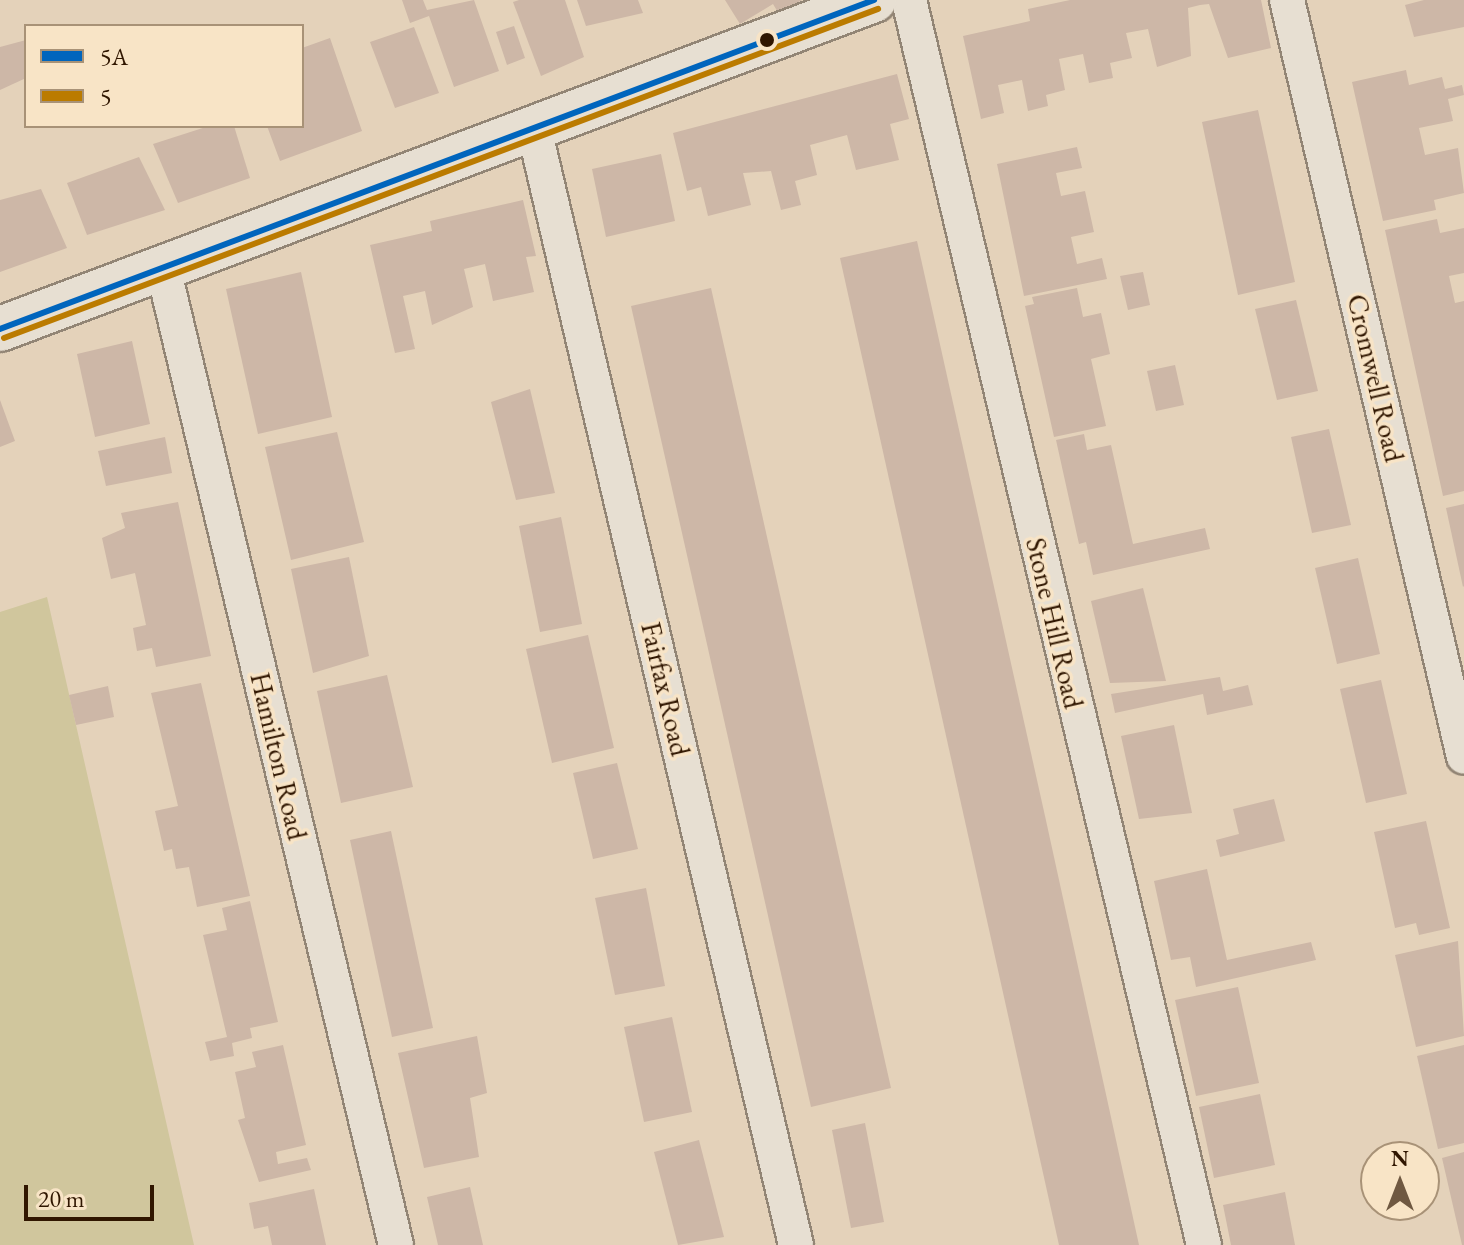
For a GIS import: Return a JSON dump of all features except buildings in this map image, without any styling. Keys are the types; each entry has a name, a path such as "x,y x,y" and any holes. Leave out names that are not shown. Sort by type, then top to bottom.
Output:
{"street":[{"path":"0,329 535,133 874,0"},
{"name":"Stone Hill Road","path":"909,0 1204,1245"},
{"name":"Cromwell Road","path":"1287,0 1464,757"},
{"name":"Fairfax Road","path":"535,133 796,1245"},
{"name":"Hamilton Road","path":"163,268 396,1245"}],"shaded area":[{"path":"47,597 194,1245 0,1245 0,612"}],"transit line":[{"name":"5A","path":"0,329 874,0"},
{"name":"5","path":"4,338 878,9"}]}
